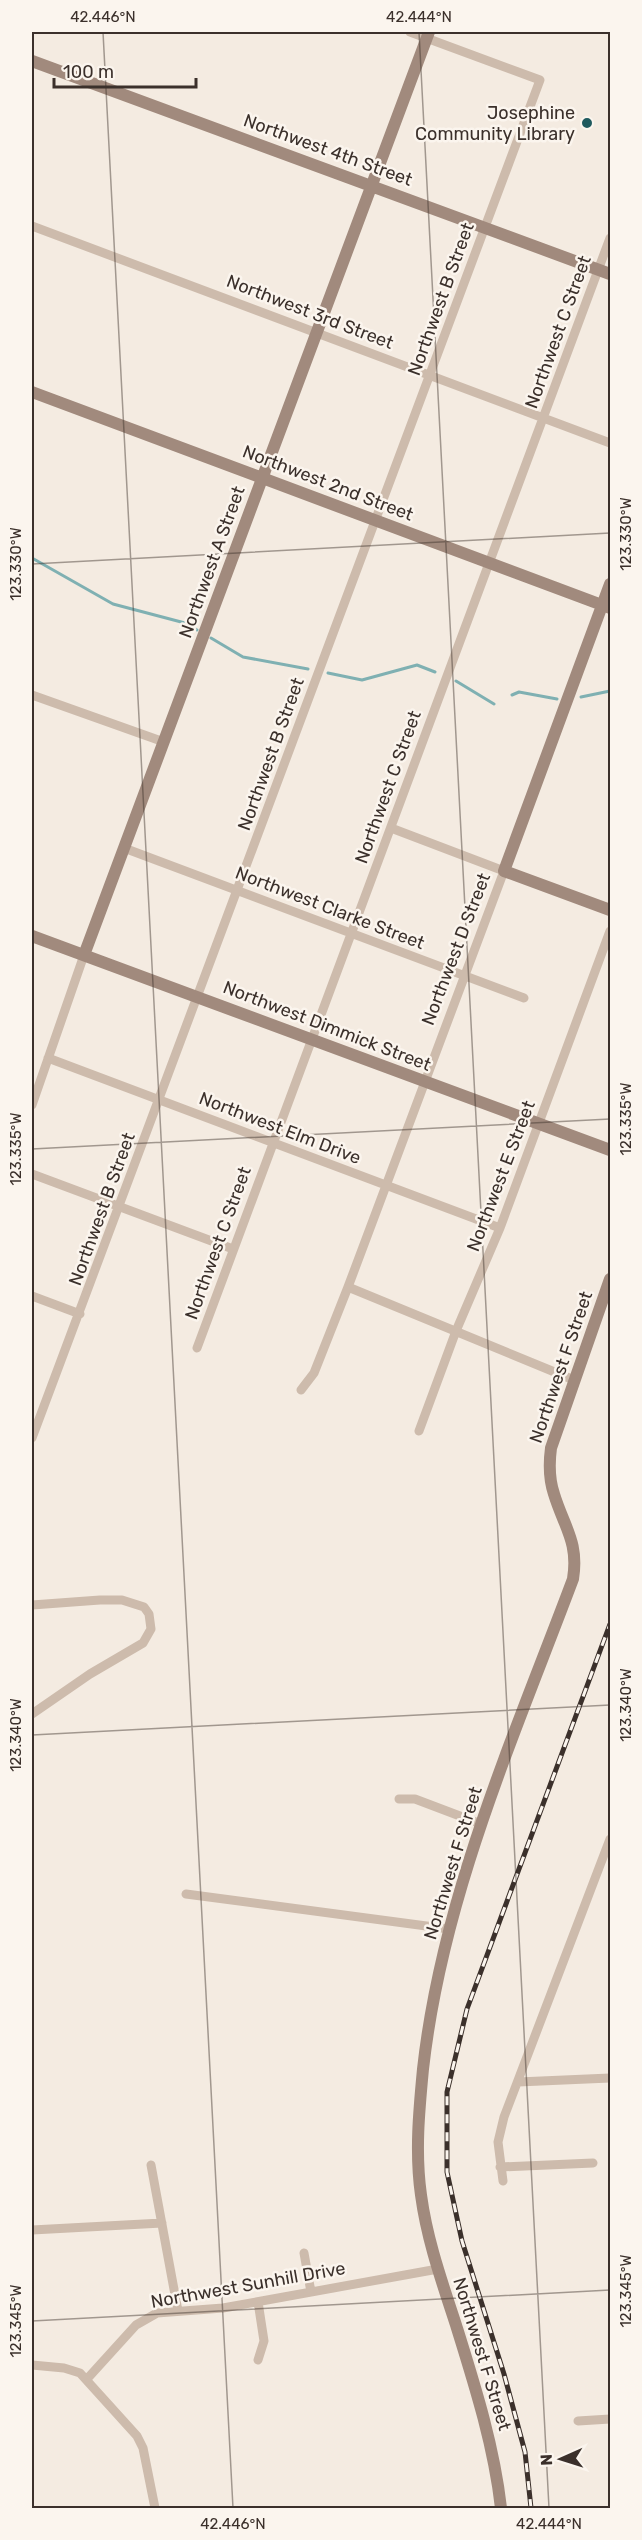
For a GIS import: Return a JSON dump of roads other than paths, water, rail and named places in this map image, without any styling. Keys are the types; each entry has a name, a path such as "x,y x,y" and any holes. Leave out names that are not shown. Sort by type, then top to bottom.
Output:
{"street":[{"path":"410,32 428,35"},
{"name":"Northwest B Street","path":"32,1438 160,1101 197,996 540,80 428,35"},
{"name":"Northwest A Street","path":"32,1105 84,955 428,35"},
{"name":"Northwest 4th Street","path":"32,61 372,184 605,272"},
{"name":"Northwest 3rd Street","path":"32,226 610,443"},
{"name":"Northwest C Street","path":"196,1348 544,418 605,272 610,238"},
{"name":"Northwest 2nd Street","path":"32,392 607,607"},
{"name":"Northwest D Street","path":"301,1390 314,1373 348,1287 464,976 607,607 610,584"},
{"path":"32,695 164,742"},
{"path":"391,828 610,910"},
{"name":"Northwest Clarke Street","path":"124,848 524,999"},
{"name":"Northwest E Street","path":"419,1431 456,1331 500,1228 610,931"},
{"name":"Northwest Dimmick Street","path":"32,936 610,1150"},
{"name":"Northwest Elm Drive","path":"48,1058 500,1228"},
{"path":"32,1174 233,1249"},
{"name":"Northwest F Street","path":"501,2508 494,2458 483,2414 438,2269 421,2198 418,2129 430,2021 449,1929 481,1824 573,1579 575,1566 573,1542 554,1495 549,1460 554,1433 610,1279"},
{"path":"348,1287 574,1380"},
{"path":"32,1296 80,1314"},
{"path":"32,1605 122,1600 144,1607 151,1621 151,1629 142,1643 90,1674 32,1714"},
{"path":"399,1799 416,1798 481,1824"},
{"path":"503,2181 500,2167 499,2133 610,1839"},
{"path":"186,1894 449,1929"},
{"path":"518,2082 610,2078"},
{"path":"500,2167 593,2163"},
{"path":"151,2165 178,2311"},
{"path":"32,2230 162,2223"},
{"path":"304,2253 311,2292"},
{"name":"Northwest Sunhill Drive","path":"87,2379 136,2325 157,2313 258,2302 438,2269"},
{"path":"258,2302 264,2341 258,2360"},
{"path":"32,2365 64,2368 87,2379 137,2436 143,2448 155,2508"},
{"path":"578,2421 610,2419"}],"waterway":[{"path":"32,558 113,604 185,623 197,630"},
{"path":"211,638 243,657 308,669"},
{"path":"328,673 362,680 417,665 435,672"},
{"path":"456,681 494,704"},
{"path":"581,697 610,691"},
{"path":"512,695 519,692 557,699"}],"railway":[{"path":"531,2508 525,2452 504,2374 462,2241 447,2172 447,2092 467,2009 610,1624"}],"place":[{"name":"Josephine Community Library","path":"587,123"}]}
